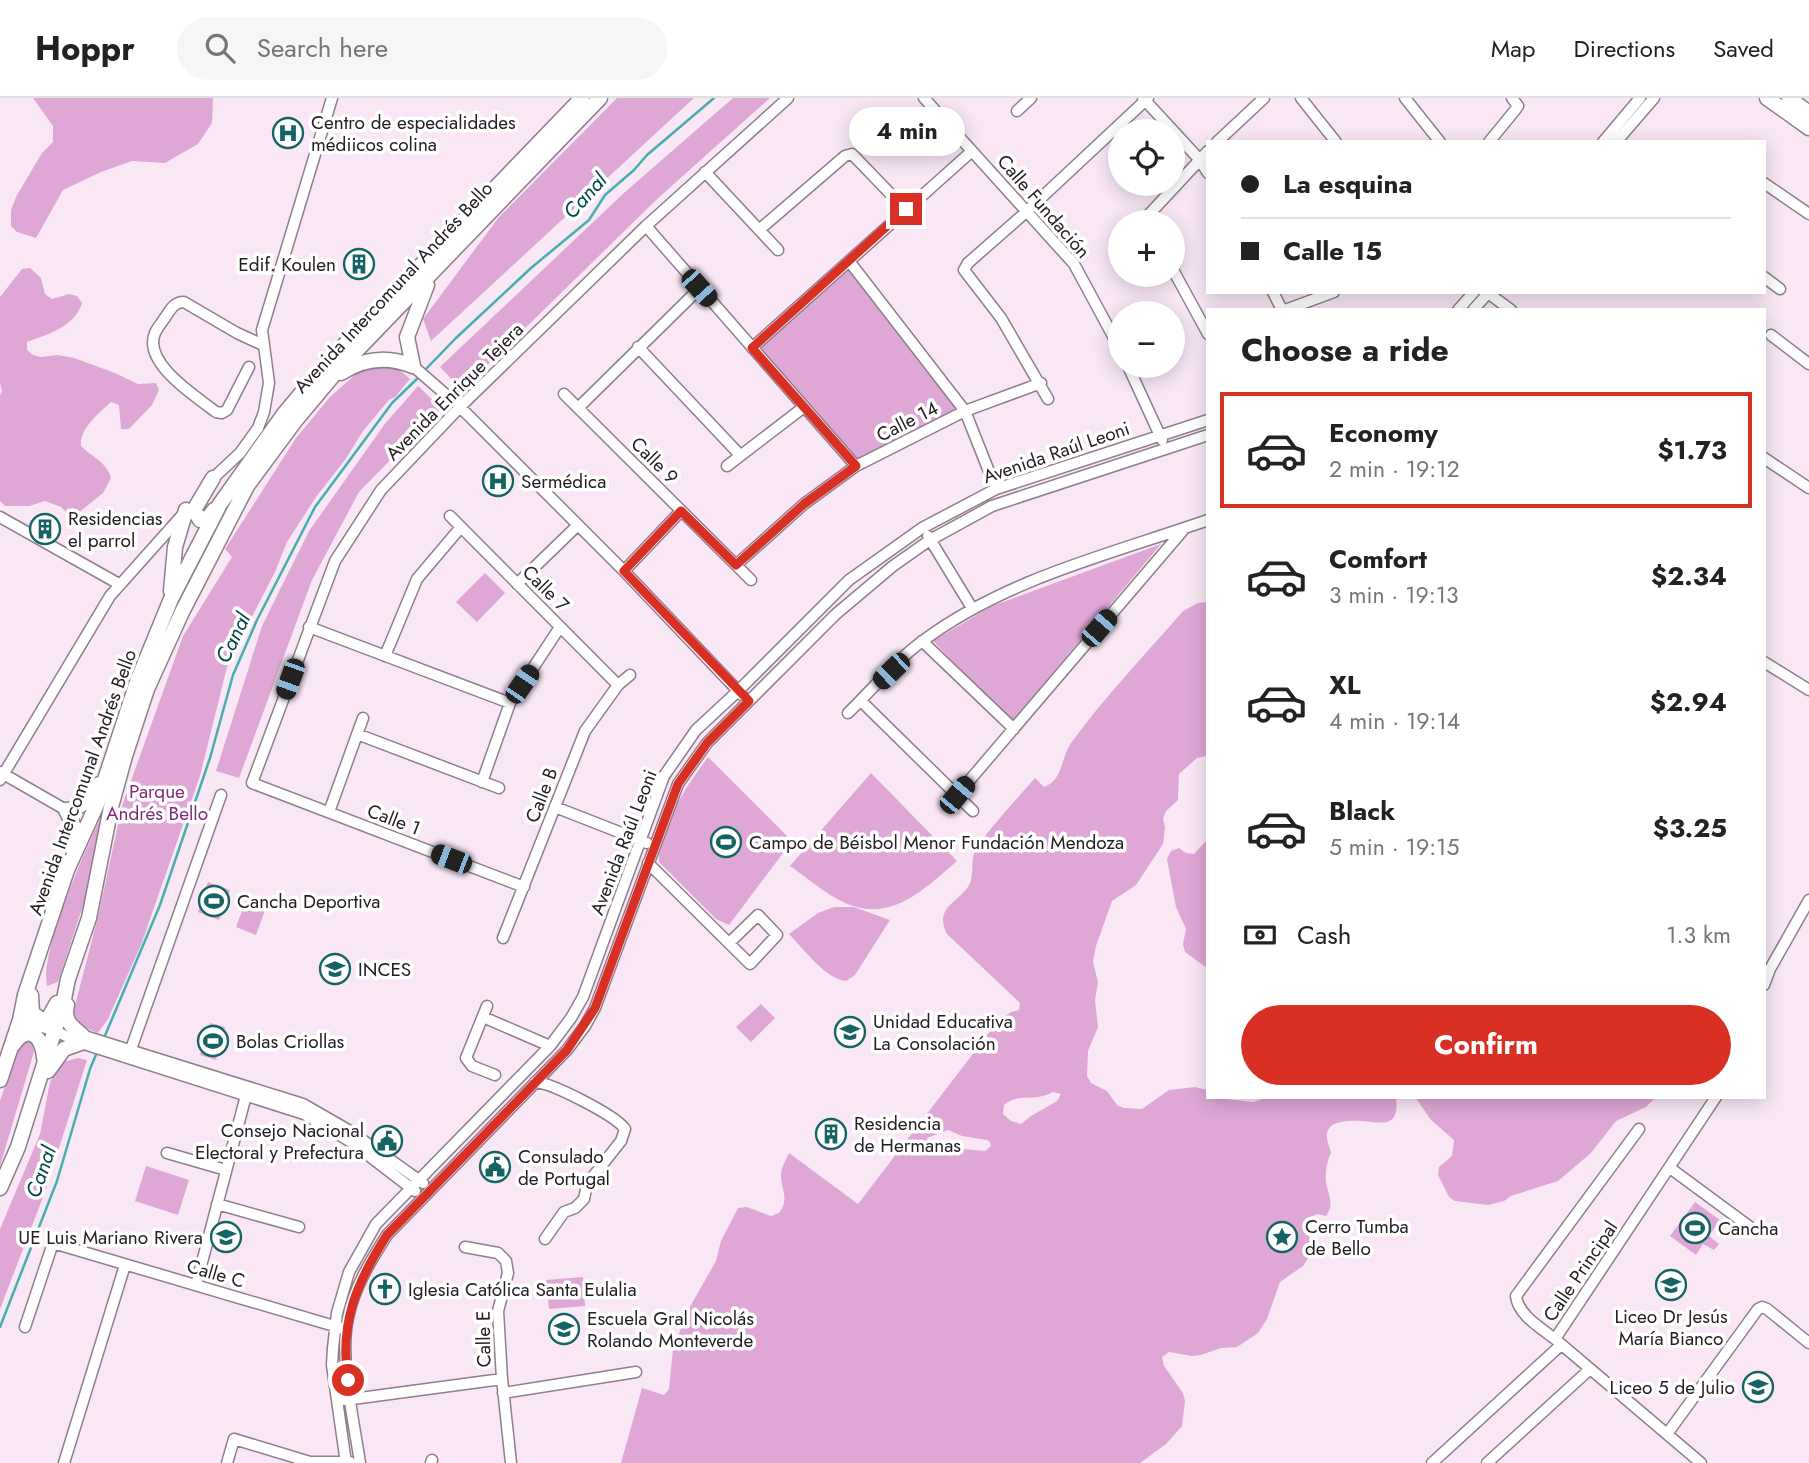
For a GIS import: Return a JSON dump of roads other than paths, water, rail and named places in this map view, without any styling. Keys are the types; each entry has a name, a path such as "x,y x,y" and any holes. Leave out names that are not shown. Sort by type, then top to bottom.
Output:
{"main road":[{"name":"Avenida Intercomunal Andrés Bello","path":"0,1080 20,1020 25,995 72,858 90,820 137,682 171,599 220,504 278,423 325,365 582,98"},
{"name":"Avenida Intercomunal Andrés Bello","path":"0,1188 18,1147 89,918 116,788 147,688 182,612 247,486 323,387 600,98"},
{"path":"1767,98 1809,128"},
{"path":"1789,98 1809,113"},
{"path":"414,366 408,349 409,327 433,272"},
{"path":"323,387 347,369 364,362 396,359 414,366"},
{"path":"213,478 195,505 195,513 200,520 204,519 220,504"},
{"path":"171,599 174,556 186,510"},
{"path":"72,858 75,829 66,810 74,810 80,806 107,771"},
{"path":"36,965 30,1008 36,1018 48,1019 68,979"},
{"path":"38,1086 59,1053 87,1040 66,1019 71,987 68,979"},
{"path":"10,1050 18,1037 24,1034 39,1038 43,1045 44,1067"}],"street":[{"path":"66,810 1,776 119,584 213,478 240,453 258,428 269,383 262,330 332,98"},
{"name":"Avenida Enrique Tejera","path":"252,783 335,561 381,491 460,407 646,226 788,98"},
{"name":"Calle Fundación","path":"924,98 1026,212 1055,240 1074,264 1108,327"},
{"path":"1017,111 1031,98"},
{"path":"1219,140 1264,98"},
{"path":"1301,98 1334,140"},
{"path":"1405,98 1438,140"},
{"path":"1605,140 1640,98"},
{"path":"1618,140 1654,98"},
{"path":"1048,399 1001,318 964,270 968,263 1145,99 1203,155 1156,210"},
{"path":"1491,140 1516,109 1514,100"},
{"path":"752,348 972,151"},
{"path":"759,230 845,156 852,154 906,209"},
{"path":"705,172 778,250"},
{"path":"1766,184 1809,214"},
{"path":"646,226 856,466"},
{"path":"849,261 965,411 996,489"},
{"path":"1766,278 1780,289"},
{"path":"1182,287 1206,331"},
{"path":"578,408 699,288"},
{"path":"1290,308 1328,294"},
{"path":"1460,308 1472,294"},
{"path":"1476,308 1488,294"},
{"path":"1490,294 1508,308"},
{"path":"249,367 227,410 216,412 172,379 161,365 153,341 154,334 174,305 184,302 263,345"},
{"path":"1771,335 1809,364"},
{"path":"638,347 740,455"},
{"path":"414,366 460,407 749,701"},
{"path":"1134,378 1166,449"},
{"name":"Calle 14","path":"736,565 804,504 856,466 965,411 1041,383"},
{"name":"Calle 9","path":"564,394 751,580"},
{"path":"727,466 804,407"},
{"name":"Avenida Raúl Leoni","path":"346,1463 332,1365 335,1326 349,1272 376,1224 550,1046 571,1018 583,997 663,776 696,730 849,579 922,528 996,489 1206,422"},
{"name":"Avenida Raúl Leoni","path":"359,1462 345,1360 348,1318 365,1269 387,1235 567,1050 585,1026 597,1003 678,784 707,743 836,614 893,566 930,540 992,506 1206,436"},
{"path":"1766,459 1809,488"},
{"path":"624,571 681,511"},
{"name":"Calle 7","path":"450,516 618,685"},
{"path":"0,517 119,584"},
{"path":"848,713 922,641 972,608 1020,585 1206,521"},
{"path":"517,584 578,525"},
{"path":"385,656 417,579 461,527"},
{"path":"922,528 972,608"},
{"path":"957,795 1185,528"},
{"path":"309,627 509,703"},
{"path":"482,782 509,703 560,627"},
{"path":"922,641 1014,729"},
{"path":"1766,663 1808,686"},
{"name":"Calle B","path":"503,938 585,731 618,685 630,675"},
{"path":"861,701 973,811"},
{"path":"328,812 363,718"},
{"path":"357,734 499,788"},
{"name":"Calle 1","path":"252,783 524,887"},
{"path":"123,1050 221,795"},
{"path":"555,807 654,845"},
{"path":"648,863 750,964 777,935 758,915 729,943"},
{"path":"1766,980 1809,900"},
{"path":"583,997 597,1003"},
{"path":"495,1075 471,1066 466,1058 485,1011 550,1046"},
{"path":"20,1020 55,1031 62,1030 247,1091 304,1114 426,1193"},
{"path":"535,1082 551,1085 616,1120 625,1129 621,1140 587,1184 584,1199 575,1208 564,1212 545,1239"},
{"path":"196,1285 247,1091"},
{"name":"Calle Principal","path":"1701,1463 1558,1342 1715,1099"},
{"path":"1432,1463 1558,1342 1522,1312 1516,1296 1639,1129"},
{"path":"167,1153 226,1170"},
{"path":"1670,1168 1750,1227"},
{"path":"217,1204 299,1227"},
{"name":"Calle C","path":"25,1327 53,1243 347,1329"},
{"name":"Calle E","path":"465,1247 498,1253 506,1261 508,1273 498,1311 511,1463"},
{"path":"64,1463 125,1265"},
{"path":"1667,1434 1758,1309 1767,1309 1809,1343"},
{"path":"1487,1463 1589,1370"},
{"path":"503,1393 636,1372"},
{"path":"338,1401 502,1379"},
{"path":"227,1463 234,1439 310,1462 359,1462"}],"waterway":[{"name":"Canal","path":"425,370 531,268 589,220 605,195 647,155 714,98"},
{"name":"Canal","path":"104,1038 160,905 210,758 233,675 257,620 315,507 392,403 421,375"},
{"name":"Canal","path":"0,1327 57,1181 98,1050"}],"place":[{"name":"Centro de especialidades médiicos colina","path":"288,133"},
{"name":"Edif. Koulen","path":"359,264"},
{"name":"Sermédica","path":"498,481"},
{"name":"Residencias el parrol","path":"45,529"},
{"name":"Campo de Béisbol Menor Fundación Mendoza","path":"726,842"},
{"name":"Cancha Deportiva","path":"214,901"},
{"name":"INCES","path":"335,969"},
{"name":"Unidad Educativa La Consolación","path":"850,1032"},
{"name":"Bolas Criollas","path":"213,1041"},
{"name":"Residencia de Hermanas","path":"831,1134"},
{"name":"Consejo Nacional Electoral y Prefectura","path":"387,1141"},
{"name":"Consulado de Portugal","path":"495,1167"},
{"name":"Cancha","path":"1695,1228"},
{"name":"UE Luis Mariano Rivera","path":"226,1237"},
{"name":"Cerro Tumba de Bello","path":"1282,1237"},
{"name":"Liceo Dr Jesús María Bianco","path":"1671,1285"},
{"name":"Iglesia Católica Santa Eulalia","path":"385,1289"},
{"name":"Escuela Gral Nicolás Rolando Monteverde","path":"564,1329"},
{"name":"Liceo 5 de Julio","path":"1758,1387"}],"park label":[{"name":"Parque Andrés Bello","path":"157,802"}]}
